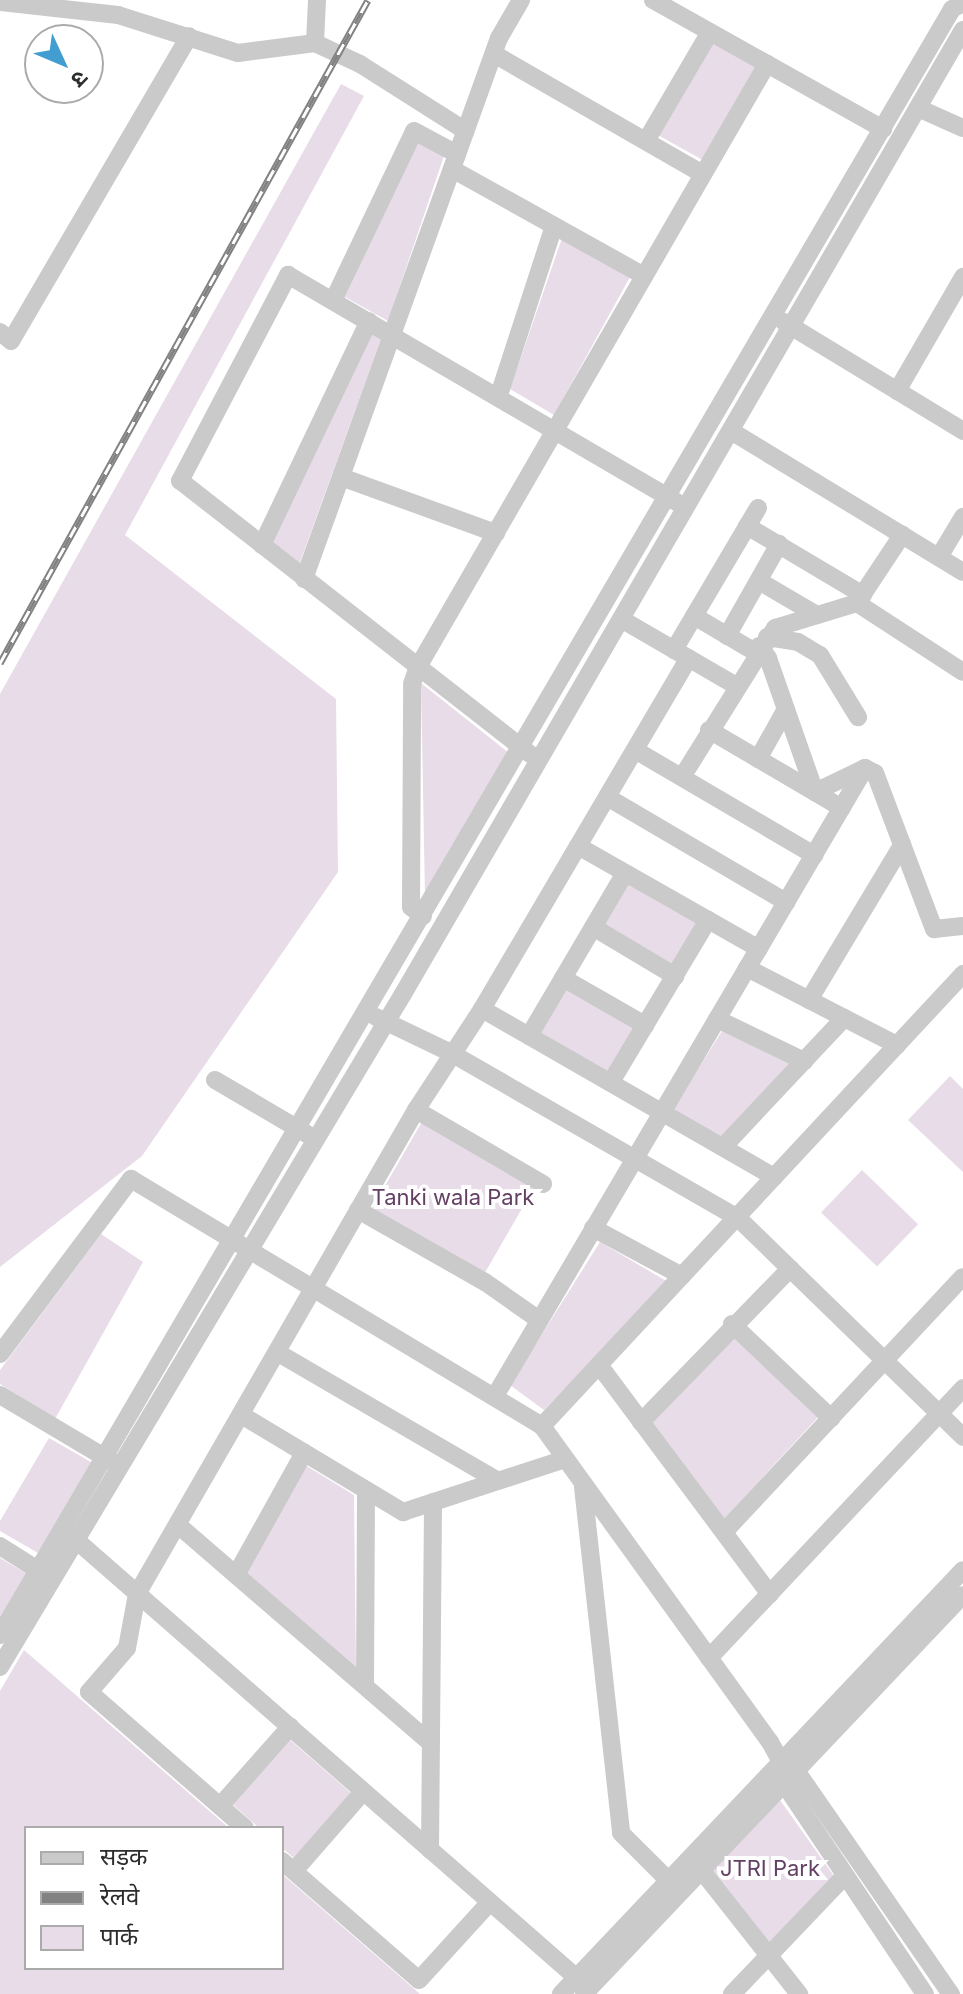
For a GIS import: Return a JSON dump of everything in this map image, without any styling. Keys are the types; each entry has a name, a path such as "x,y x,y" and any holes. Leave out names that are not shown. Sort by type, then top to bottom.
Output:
{"street":[{"path":"315,43 317,0"},
{"path":"304,579 494,54 521,0"},
{"path":"653,0 883,129"},
{"path":"0,2 118,8 238,53 315,43 360,64 466,131"},
{"path":"0,1667 76,1540 112,1462 233,1239 952,9 963,3"},
{"path":"0,1635 38,1570 250,1249 386,1023 963,30"},
{"path":"646,141 710,32"},
{"path":"0,332 11,341 189,36"},
{"path":"494,54 703,174"},
{"path":"423,916 411,907 412,684 418,667 767,64"},
{"path":"918,108 963,128"},
{"path":"333,301 414,131 454,162 554,226 644,276"},
{"path":"499,395 554,226"},
{"path":"539,761 180,481 288,275 556,428 686,508"},
{"path":"897,391 963,277"},
{"path":"774,316 963,431"},
{"path":"262,545 369,321"},
{"path":"731,431 963,572"},
{"path":"341,477 496,533"},
{"path":"243,1826 89,1692 127,1648 137,1594 280,1354 313,1287 416,1110 482,1009 635,750 681,654 694,616 758,508"},
{"path":"939,557 963,517"},
{"path":"747,526 779,544 963,672"},
{"path":"682,777 735,685 760,645 775,628 860,599 902,535"},
{"path":"727,636 779,544"},
{"path":"759,581 817,615"},
{"path":"694,616 727,636 760,645 798,642 820,655 858,717"},
{"path":"621,619 735,685"},
{"path":"760,645 768,658 815,792"},
{"path":"758,759 786,709"},
{"path":"709,730 842,808"},
{"path":"635,750 814,855"},
{"path":"815,792 865,768"},
{"path":"495,1396 865,768"},
{"path":"865,768 875,773 934,929 963,926"},
{"path":"607,797 786,902"},
{"path":"809,1000 902,845"},
{"path":"578,846 759,949"},
{"path":"529,1036 625,873"},
{"path":"611,1082 708,920"},
{"path":"593,927 675,976"},
{"path":"747,968 897,1045"},
{"path":"542,1426 963,974"},
{"path":"563,978 645,1025"},
{"path":"482,1009 774,1177"},
{"path":"367,1011 451,1053 738,1218 883,1363 963,1437"},
{"path":"723,1147 844,1018"},
{"path":"717,1019 804,1061"},
{"path":"215,1080 316,1139"},
{"path":"416,1110 543,1184"},
{"path":"0,1354 131,1179 542,1426 786,1771 951,1994"},
{"path":"358,1210 485,1282 539,1320"},
{"path":"593,1228 682,1276"},
{"path":"641,1422 732,1324 790,1269"},
{"path":"724,1532 963,1277"},
{"path":"732,1324 831,1418"},
{"path":"280,1354 498,1481"},
{"path":"599,1365 770,1594"},
{"path":"709,1658 963,1388"},
{"path":"0,1395 112,1462"},
{"path":"243,1416 403,1512 565,1459"},
{"path":"236,1575 304,1453"},
{"path":"583,1484 621,1833 668,1880"},
{"path":"365,1685 366,1490"},
{"path":"430,1850 433,1502"},
{"path":"178,1525 431,1743"},
{"path":"76,1540 490,1902 580,1986"},
{"path":"0,1546 38,1570"},
{"path":"561,1994 580,1986 702,1871 963,1570"},
{"path":"580,1986 668,1880 786,1771 963,1595"},
{"path":"220,1806 290,1727"},
{"path":"786,1771 843,1878 925,1994"},
{"path":"363,1792 288,1866 419,1980 490,1902"},
{"path":"702,1871 799,1994"},
{"path":"732,1994 843,1878"}],"green space":[{"path":"711,41 757,67 705,161 659,135"},
{"path":"341,84 364,96 125,535 336,699 338,872 142,1156 0,1267 0,694"},
{"path":"417,141 444,156 388,321 345,297"},
{"path":"562,238 630,277 554,415 510,389"},
{"path":"372,331 382,336 299,565 271,545"},
{"path":"421,683 509,753 425,896"},
{"path":"627,881 701,925 673,971 600,926"},
{"path":"565,986 639,1029 611,1077 537,1034"},
{"path":"722,1031 790,1064 722,1137 672,1110"},
{"path":"950,1076 963,1089 963,1172 908,1120"},
{"name":"Tanki wala Park","path":"423,1120 536,1185 483,1277 370,1212"},
{"path":"862,1170 918,1224 877,1267 821,1212"},
{"path":"101,1234 143,1262 55,1419 0,1384 0,1370"},
{"path":"600,1242 668,1282 544,1410 510,1385"},
{"path":"734,1336 820,1415 724,1519 653,1422"},
{"path":"49,1438 91,1462 38,1553 0,1531 0,1521"},
{"path":"305,1465 354,1495 356,1668 245,1575"},
{"path":"0,1558 27,1574 0,1620"},
{"path":"24,1650 227,1826 24,1826 24,1970 284,1970 284,1876 420,1994 0,1994 0,1691"},
{"path":"288,1738 352,1794 295,1859 284,1850 284,1826 257,1826 231,1803"},
{"name":"JTRI Park","path":"775,1793 834,1876 771,1948 705,1864"}],"railway":[{"path":"0,663 368,0"}]}
